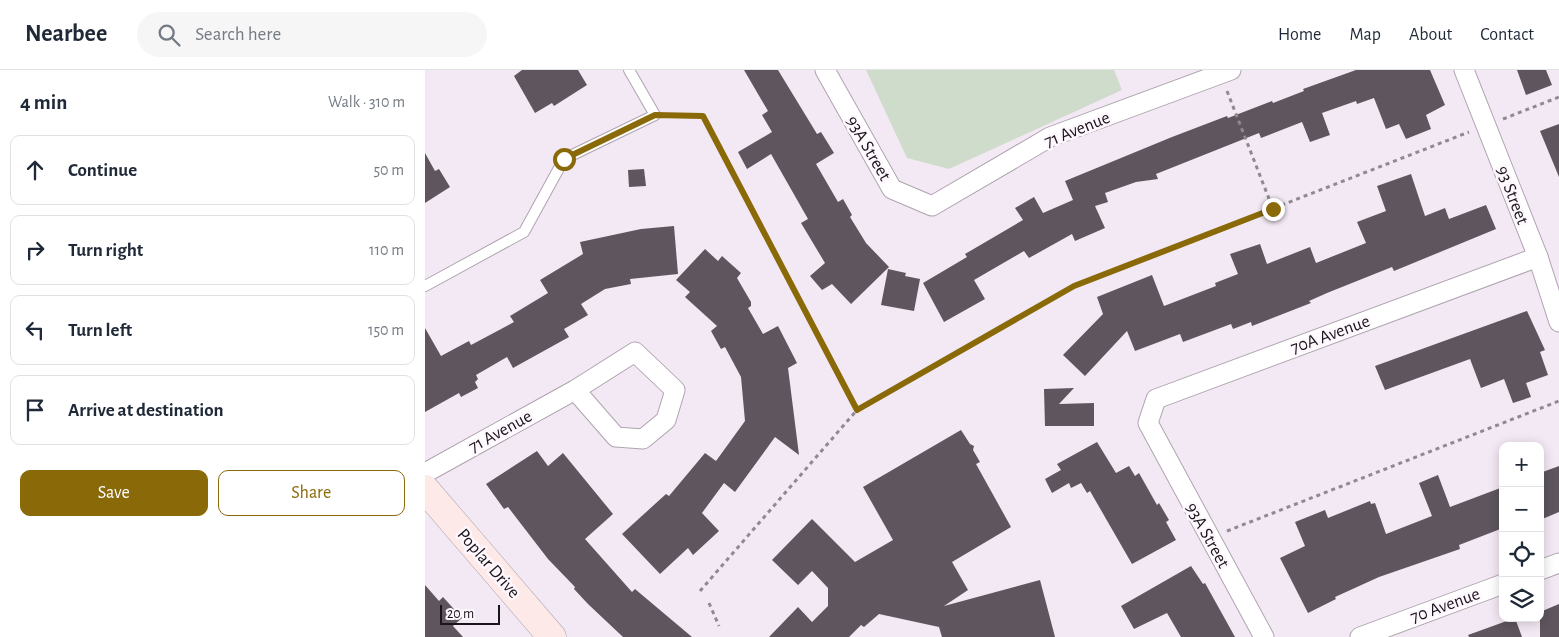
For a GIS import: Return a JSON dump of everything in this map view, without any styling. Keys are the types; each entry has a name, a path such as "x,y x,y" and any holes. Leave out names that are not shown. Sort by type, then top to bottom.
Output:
{"street":[{"name":"93A Street","path":"825,70 892,189 932,206"},
{"name":"93 Street","path":"1464,70 1538,257 1559,322"},
{"name":"71 Avenue","path":"932,206 1050,137 1226,72"},
{"name":"70A Avenue","path":"1153,432 1148,423 1156,399 1538,257"},
{"name":"71 Avenue","path":"425,473 575,390 635,352 675,390 667,420 643,439 616,437 575,390"},
{"name":"93A Street","path":"1153,432 1264,637"},
{"name":"Poplar Drive","path":"425,489 552,637"},
{"path":"1544,569 1559,563"},
{"name":"70 Avenue","path":"1359,637 1499,585"}],"lane":[{"path":"425,286 524,232 564,159 655,115 629,70"}],"path":[{"path":"1226,72 1273,209"},
{"path":"700,591 857,410 1074,286 1559,97"},
{"path":"655,115 703,116 857,410"},
{"path":"1210,538 1559,401"},
{"path":"709,603 719,626"}],"green space":[{"path":"866,70 1114,70 1122,90 949,169 907,158"}],"building":[{"path":"522,70 578,70 587,85 554,106 552,103 535,113 514,76"},
{"path":"744,70 778,70 817,134 821,132 834,153 816,164 838,202 843,199 852,215 850,217 866,243 889,267 851,304 832,284 822,290 810,276 825,263 801,223 808,219 771,154 747,169 738,152 772,132 762,115 768,111"},
{"path":"1356,70 1430,70 1445,105 1426,115 1431,129 1406,139 1399,124 1386,129 1374,98 1357,104 1356,101 1322,113 1330,135 1310,142 1302,122 1261,138 1259,133 1156,174 1158,179 1136,182 1105,193 1108,202 1095,206 1105,228 1075,241 1072,234 1029,258 1024,251 974,280 985,299 944,322 923,283 967,257 965,254 1023,220 1015,208 1034,197 1043,213 1073,200 1065,181 1227,116 1228,118 1272,101 1273,103 1304,91 1303,89"},
{"path":"1517,70 1546,70 1552,85 1526,95"},
{"path":"1559,124 1559,177 1540,131"},
{"path":"425,153 435,171 439,169 450,187 425,203"},
{"path":"644,169 646,186 629,187 628,170"},
{"path":"1411,174 1425,216 1445,208 1449,219 1486,205 1496,229 1394,271 1392,267 1309,301 1311,303 1252,326 1251,322 1233,329 1231,324 1183,342 1180,334 1135,351 1127,331 1085,376 1063,355 1103,314 1097,297 1152,275 1164,306 1216,286 1215,283 1238,274 1230,254 1260,244 1267,264 1310,247 1316,263 1366,243 1357,222 1386,211 1377,186"},
{"path":"674,226 678,274 630,279 631,284 605,289 581,304 588,315 564,329 569,337 513,368 507,357 476,375 478,379 475,382 478,388 461,397 459,393 425,412 425,328 441,356 469,341 471,345 514,322 510,316 548,293 540,280 583,254 580,242 641,229"},
{"path":"705,249 718,261 722,256 741,273 737,278 751,302 751,306 748,308 763,334 778,326 797,363 788,368 799,455 775,437 735,492 724,483 702,513 719,531 693,555 688,548 660,574 622,534 666,494 669,496 705,453 716,461 745,421 741,377 725,347 721,349 711,331 717,326 685,297 690,292 676,280"},
{"path":"888,269 906,273 905,276 920,279 914,311 881,305"},
{"path":"1527,311 1545,350 1540,352 1548,375 1526,383 1531,397 1513,403 1504,379 1481,388 1470,359 1385,390 1375,366"},
{"path":"1074,388 1059,404 1094,403 1094,426 1045,426 1044,389"},
{"path":"961,430 970,444 974,446 973,450 980,462 976,464 1011,527 952,562 968,590 944,606 1040,580 1055,637 942,637 939,627 879,614 864,627 861,625 849,637 769,637 798,607 812,622 828,606 828,588 812,571 798,585 772,560 812,519 855,562 893,540 863,487"},
{"path":"1097,442 1116,473 1129,466 1135,476 1139,473 1157,505 1159,503 1169,520 1166,522 1176,540 1132,564 1090,491 1087,493 1081,483 1071,488 1069,483 1052,493 1045,479 1061,470 1057,464"},
{"path":"537,451 548,466 563,453 613,514 585,539 632,592 635,589 692,637 623,637 574,589 575,587 548,559 508,507 504,509 486,484"},
{"path":"1559,466 1559,512 1544,518 1544,487 1544,472"},
{"path":"1438,475 1450,507 1499,489 1499,530 1459,545 1460,549 1379,577 1335,597 1336,599 1308,613 1280,558 1305,546 1295,522 1325,510 1328,518 1370,501 1371,504 1375,503 1386,534 1432,516 1419,483"},
{"path":"1191,566 1203,584 1205,583 1235,637 1181,637 1167,613 1134,629 1121,606"},
{"path":"425,585 439,601 443,597 462,618 453,626 463,637 425,637"},
{"path":"1559,604 1559,637 1540,637 1540,622 1544,622 1544,610"},
{"path":"1504,622 1516,622 1522,637 1469,637 1468,635"}],"route":[{"path":"564,159 655,115 703,116 857,410 1074,286 1273,209"}]}
